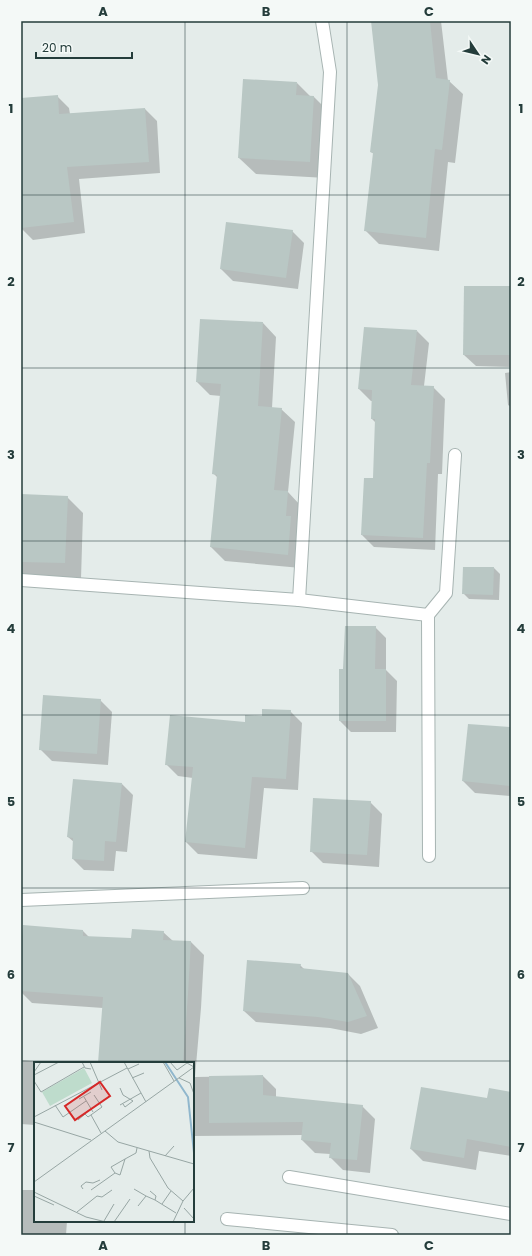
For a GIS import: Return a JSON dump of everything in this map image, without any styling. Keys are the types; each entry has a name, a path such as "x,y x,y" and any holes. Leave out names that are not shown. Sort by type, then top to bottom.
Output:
{"street":[{"path":"299,600 330,72 322,21"},
{"path":"429,856 428,615 446,593 455,455"},
{"path":"21,580 299,600 428,615"},
{"path":"21,900 302,888"},
{"path":"289,1178 511,1214"},
{"path":"227,1219 392,1235"}],"building":[{"path":"371,21 430,21 436,78 450,80 442,150 435,149 426,238 364,231 373,153 370,152 378,85"},
{"path":"243,79 297,82 296,95 314,96 310,162 238,158"},
{"path":"58,95 59,114 145,108 149,162 67,167 74,222 21,228 21,98"},
{"path":"226,222 293,230 286,278 220,269"},
{"path":"464,286 511,286 511,355 463,355"},
{"path":"200,319 263,322 258,406 282,408 274,490 288,491 286,516 291,516 288,555 210,547 217,475 212,474 221,384 196,382"},
{"path":"364,327 417,330 411,385 434,386 430,463 427,463 423,538 361,535 364,478 373,478 375,419 371,419 372,390 358,389"},
{"path":"21,494 68,496 65,563 21,562"},
{"path":"463,567 494,567 493,595 462,594"},
{"path":"345,626 376,626 375,669 386,669 386,721 339,721 339,669 343,669"},
{"path":"43,695 101,699 97,754 39,750"},
{"path":"262,709 291,710 286,779 252,777 245,848 185,842 193,767 165,765 170,715 245,722 245,715 262,716"},
{"path":"468,724 511,727 511,786 462,781"},
{"path":"73,779 122,783 116,842 105,841 104,861 72,859 73,838 67,837"},
{"path":"313,798 371,801 367,855 310,852"},
{"path":"23,925 83,930 83,936 131,938 132,929 164,931 163,940 191,941 183,1062 98,1062 103,997 21,991 21,948"},
{"path":"247,960 301,964 300,968 348,973 367,1016 348,1022 318,1017 243,1011"},
{"path":"263,1075 263,1095 363,1105 357,1160 329,1158 331,1143 301,1140 303,1122 209,1123 209,1076"},
{"path":"421,1087 487,1098 489,1088 511,1092 511,1147 467,1139 464,1158 410,1149"}]}
